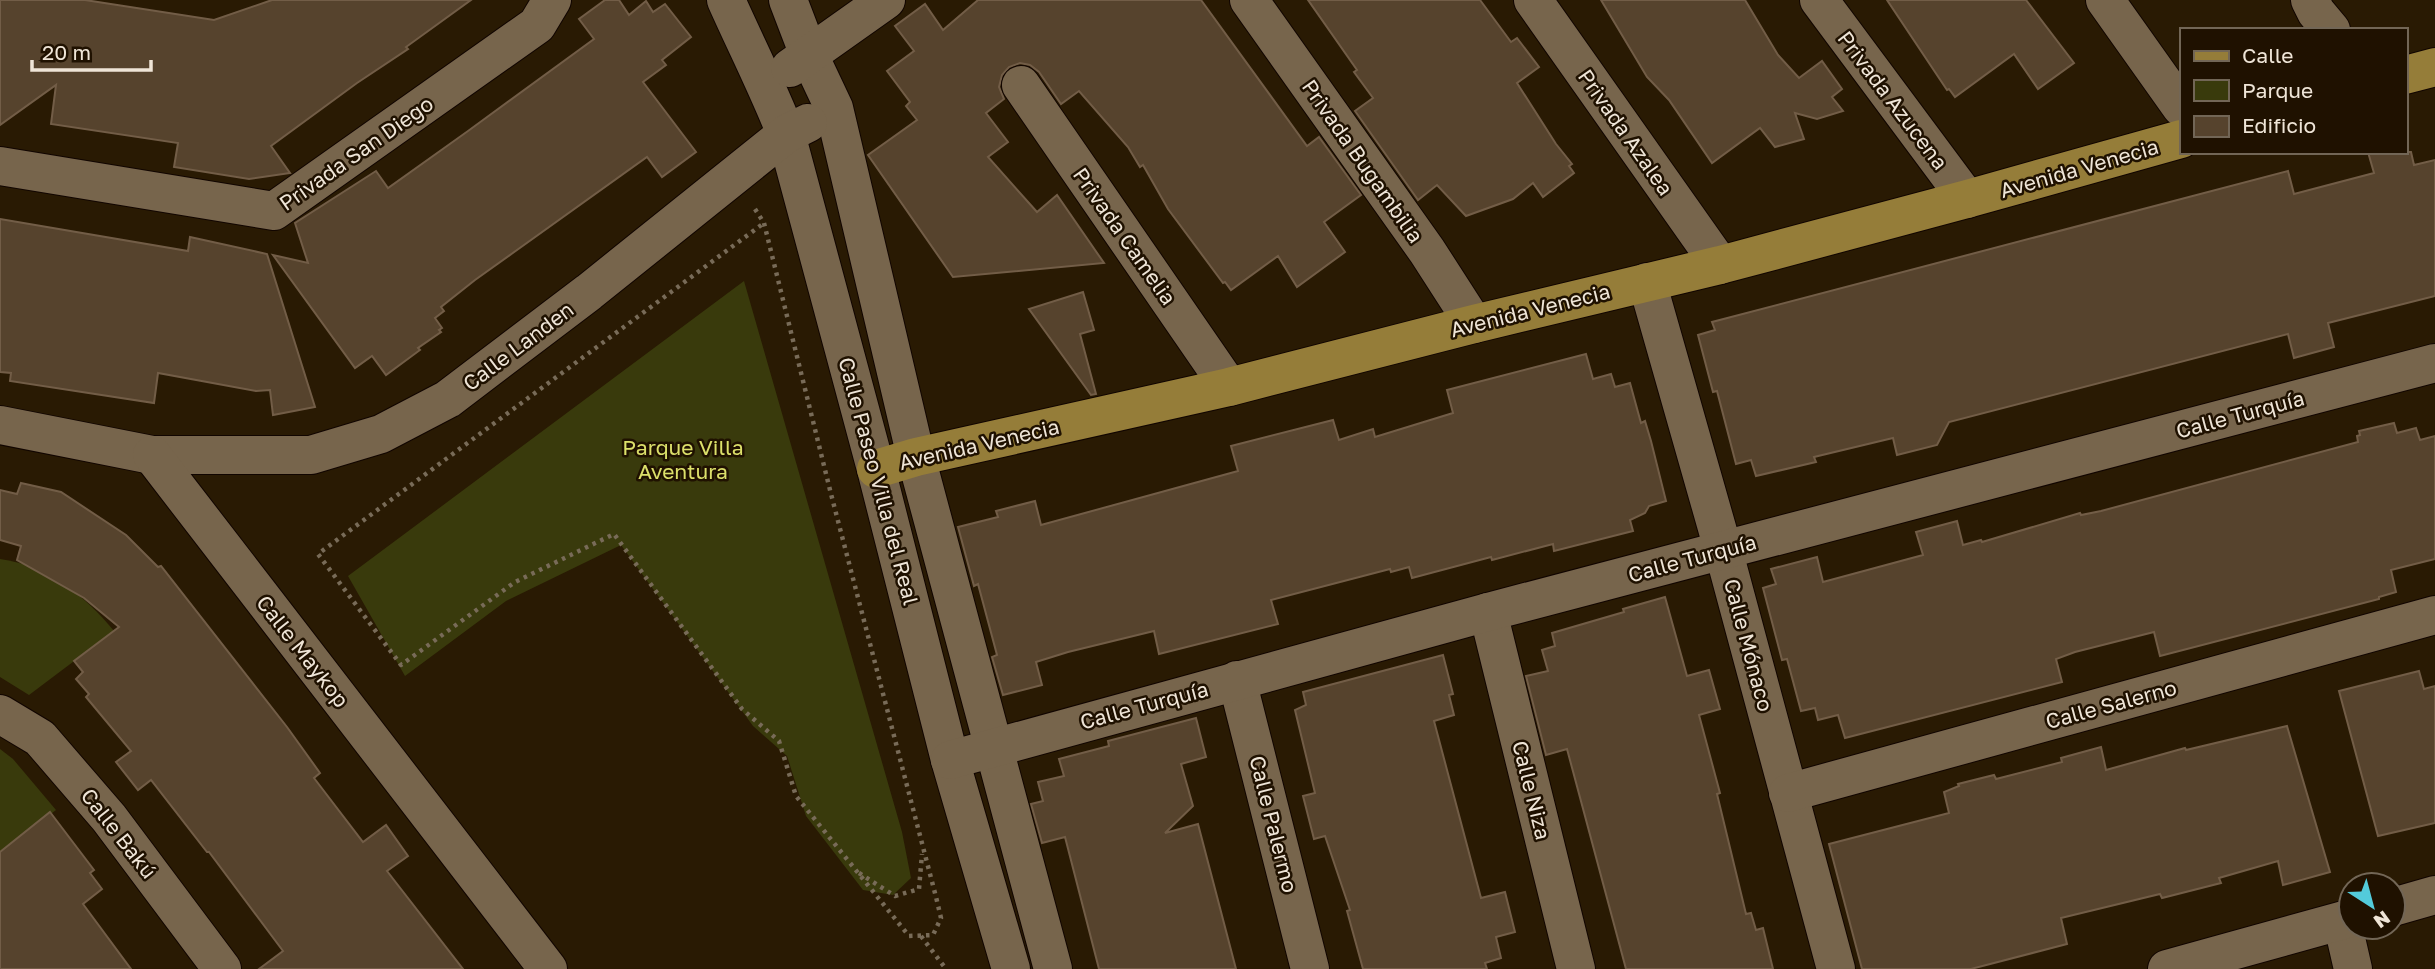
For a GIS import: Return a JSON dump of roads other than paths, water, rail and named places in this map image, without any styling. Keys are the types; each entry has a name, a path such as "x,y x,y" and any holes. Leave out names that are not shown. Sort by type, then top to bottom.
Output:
{"main road":[{"path":"2407,74 2435,67"},
{"name":"Avenida Venecia","path":"876,469 916,457 1229,387 1720,265 1967,200 2180,139"}],"street":[{"name":"Privada San Diego","path":"0,166 274,211 537,25 553,3 552,0"},
{"name":"Calle Paseo Villa del Real","path":"726,0 766,83 786,134 876,469 950,760 1011,969"},
{"name":"Calle Paseo Villa del Real","path":"788,0 809,55 834,108 916,457 1053,969"},
{"path":"766,83 886,0"},
{"name":"Privada Bugambilia","path":"1249,0 1427,251 1474,324"},
{"name":"Privada Azalea","path":"1533,0 1720,265"},
{"name":"Privada Azucena","path":"1819,0 1967,200"},
{"path":"2105,0 2180,106"},
{"path":"2310,0 2329,28"},
{"name":"Privada Camelia","path":"1021,85 1229,387"},
{"name":"Calle Landen","path":"152,455 311,455 381,434 448,399 589,292 786,134 834,108"},
{"name":"Calle Mónaco","path":"1647,282 1723,549 1836,969"},
{"name":"Calle Turquía","path":"950,760 1723,549 2435,363"},
{"path":"0,425 152,455"},
{"name":"Calle Maykop","path":"152,455 548,969"},
{"name":"Calle Niza","path":"1488,612 1576,969"},
{"name":"Calle Salerno","path":"1788,793 2435,615"},
{"name":"Calle Palermo","path":"1237,680 1310,969"},
{"name":"Calle Bakú","path":"0,714 40,738 109,818 222,969"},
{"path":"2407,903 2435,895"},
{"path":"2167,969 2337,922"},
{"path":"2349,941 2353,969"}],"park label":[{"name":"Parque Villa Aventura","path":"683,459"}]}
